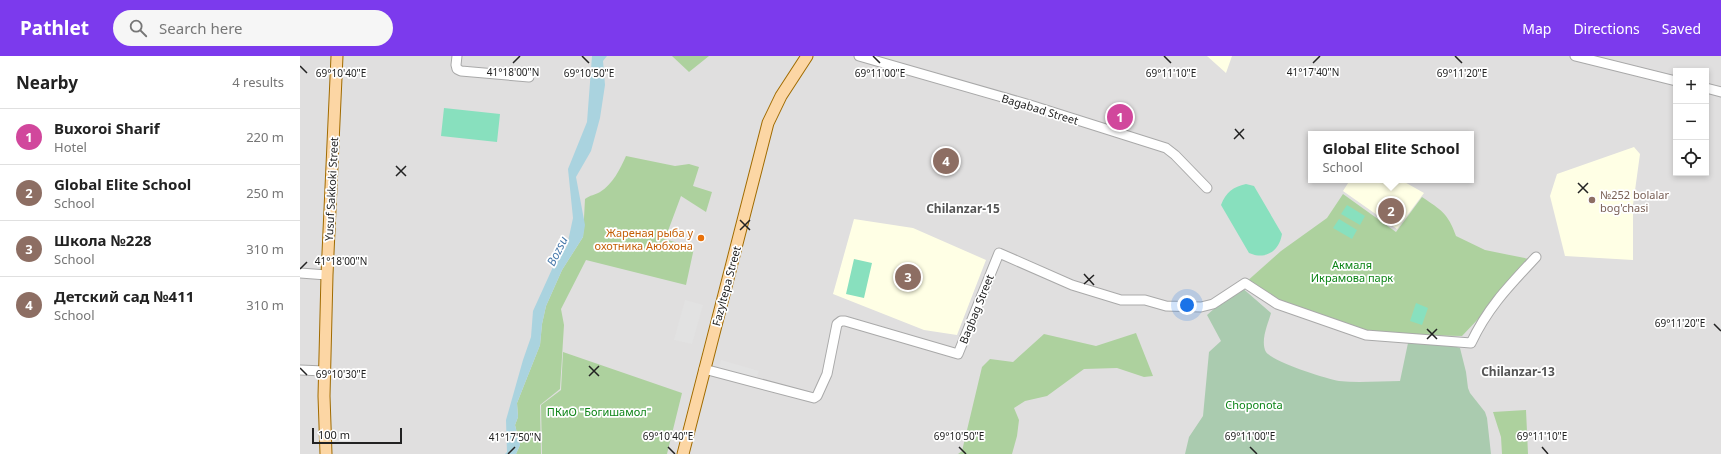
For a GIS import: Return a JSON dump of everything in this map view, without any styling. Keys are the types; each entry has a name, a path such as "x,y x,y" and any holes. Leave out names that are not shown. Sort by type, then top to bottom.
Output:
{"main road":[{"name":"Yusuf Sakkoki Street","path":"325,453 320,402 324,371 337,56"},
{"name":"Fazyltepa Street","path":"676,454 763,122 777,94 802,56"},
{"name":"Fazyltepa Street","path":"683,454 768,123 781,96 807,56"}],"street":[{"path":"457,56 457,69 461,71 529,77"},
{"name":"Bagabad Street","path":"859,56 1030,105 1166,148 1175,155 1207,188"},
{"path":"1575,56 1673,80"},
{"path":"1709,89 1721,92"},
{"name":"Bagbag Street","path":"704,370 814,398 817,396 827,374 837,324 845,321 958,354 999,253 1072,285 1121,300 1145,300 1166,306 1201,307 1213,304 1245,284 1277,304 1366,335 1440,339 1470,343 1488,310 1536,257"},
{"path":"300,273 327,274"},
{"path":"300,370 324,371"}],"shaded area":[{"path":"300,56 802,56 763,122 676,454 300,454"},
{"path":"807,56 1721,56 1721,454 683,454 768,123"},
{"path":"1207,56 1232,56 1226,73"},
{"name":"№252 bolalar bog'chasi","path":"1634,147 1640,154 1633,205 1633,260 1565,256 1550,196 1557,174"},
{"path":"1348,183 1406,183 1424,193 1397,229 1343,191"},
{"path":"854,219 913,228 986,260 957,335 924,330 833,294"},
{"path":"685,300 703,305 692,344 674,340"},
{"path":"721,360 759,371 756,380 718,370"}],"green space":[{"path":"672,56 709,56 689,72"},
{"path":"444,108 500,114 497,142 441,136"},
{"path":"626,156 675,166 689,164 699,167 693,186 712,192 706,212 681,196 665,239 694,248 686,285 586,260 561,309 564,325 560,389 540,405 541,454 516,454 520,445 515,425 518,417 517,403 540,345 542,324 546,306 562,270 583,237 585,199 600,192 609,185 619,171"},
{"path":"1246,184 1254,186 1282,234 1278,246 1266,255 1260,256 1249,253 1221,205 1230,191"},
{"name":"Акмаля Икрамова парк","path":"1343,194 1396,232 1422,197 1434,205 1447,217 1456,236 1485,250 1534,260 1462,336 1368,334 1277,307 1245,283 1281,251 1327,218"},
{"path":"1347,205 1365,216 1360,225 1341,214"},
{"path":"1339,219 1357,230 1352,239 1333,228"},
{"path":"854,259 872,263 864,298 846,294"},
{"name":"Choponota","path":"1240,286 1271,313 1264,338 1264,348 1266,352 1300,370 1323,377 1347,382 1400,381 1408,343 1448,344 1460,348 1468,388 1470,393 1485,412 1487,418 1491,454 1185,454 1189,437 1203,416 1209,352 1221,341 1207,315"},
{"path":"1416,303 1428,308 1422,325 1410,321"},
{"path":"1136,333 1153,376 1144,377 1117,368 1084,369 1047,396 1025,401 1014,408 1019,420 1017,436 1012,454 958,454 962,451 982,367 990,359 1013,362 1044,334 1096,346"},
{"name":"ПКиО \"Богишамол\"","path":"563,352 682,393 667,454 542,454 541,405 561,390"},
{"path":"1526,410 1528,454 1502,454 1501,437 1493,412"}],"water":[{"name":"Bozsu","path":"592,56 607,56 603,61 605,85 600,118 591,151 576,177 585,225 583,237 562,270 546,306 542,324 540,345 517,403 518,417 515,425 520,445 516,454 505,454 507,452 506,420 531,337 533,311 553,267 567,246 573,218 568,169 587,122"}],"place":[{"name":"Buxoroi Sharif","path":"1120,117"},
{"name":"Детский сад №411","path":"946,161"},
{"name":"№252 bolalar bog'chasi","path":"1592,200"},
{"name":"Global Elite School","path":"1391,211"},
{"name":"Жареная рыба у охотника Аюбхона","path":"701,238"},
{"name":"Школа №228","path":"908,277"}],"district":[{"name":"Chilanzar-15","path":"963,208"},
{"name":"Chilanzar-13","path":"1518,371"}]}
